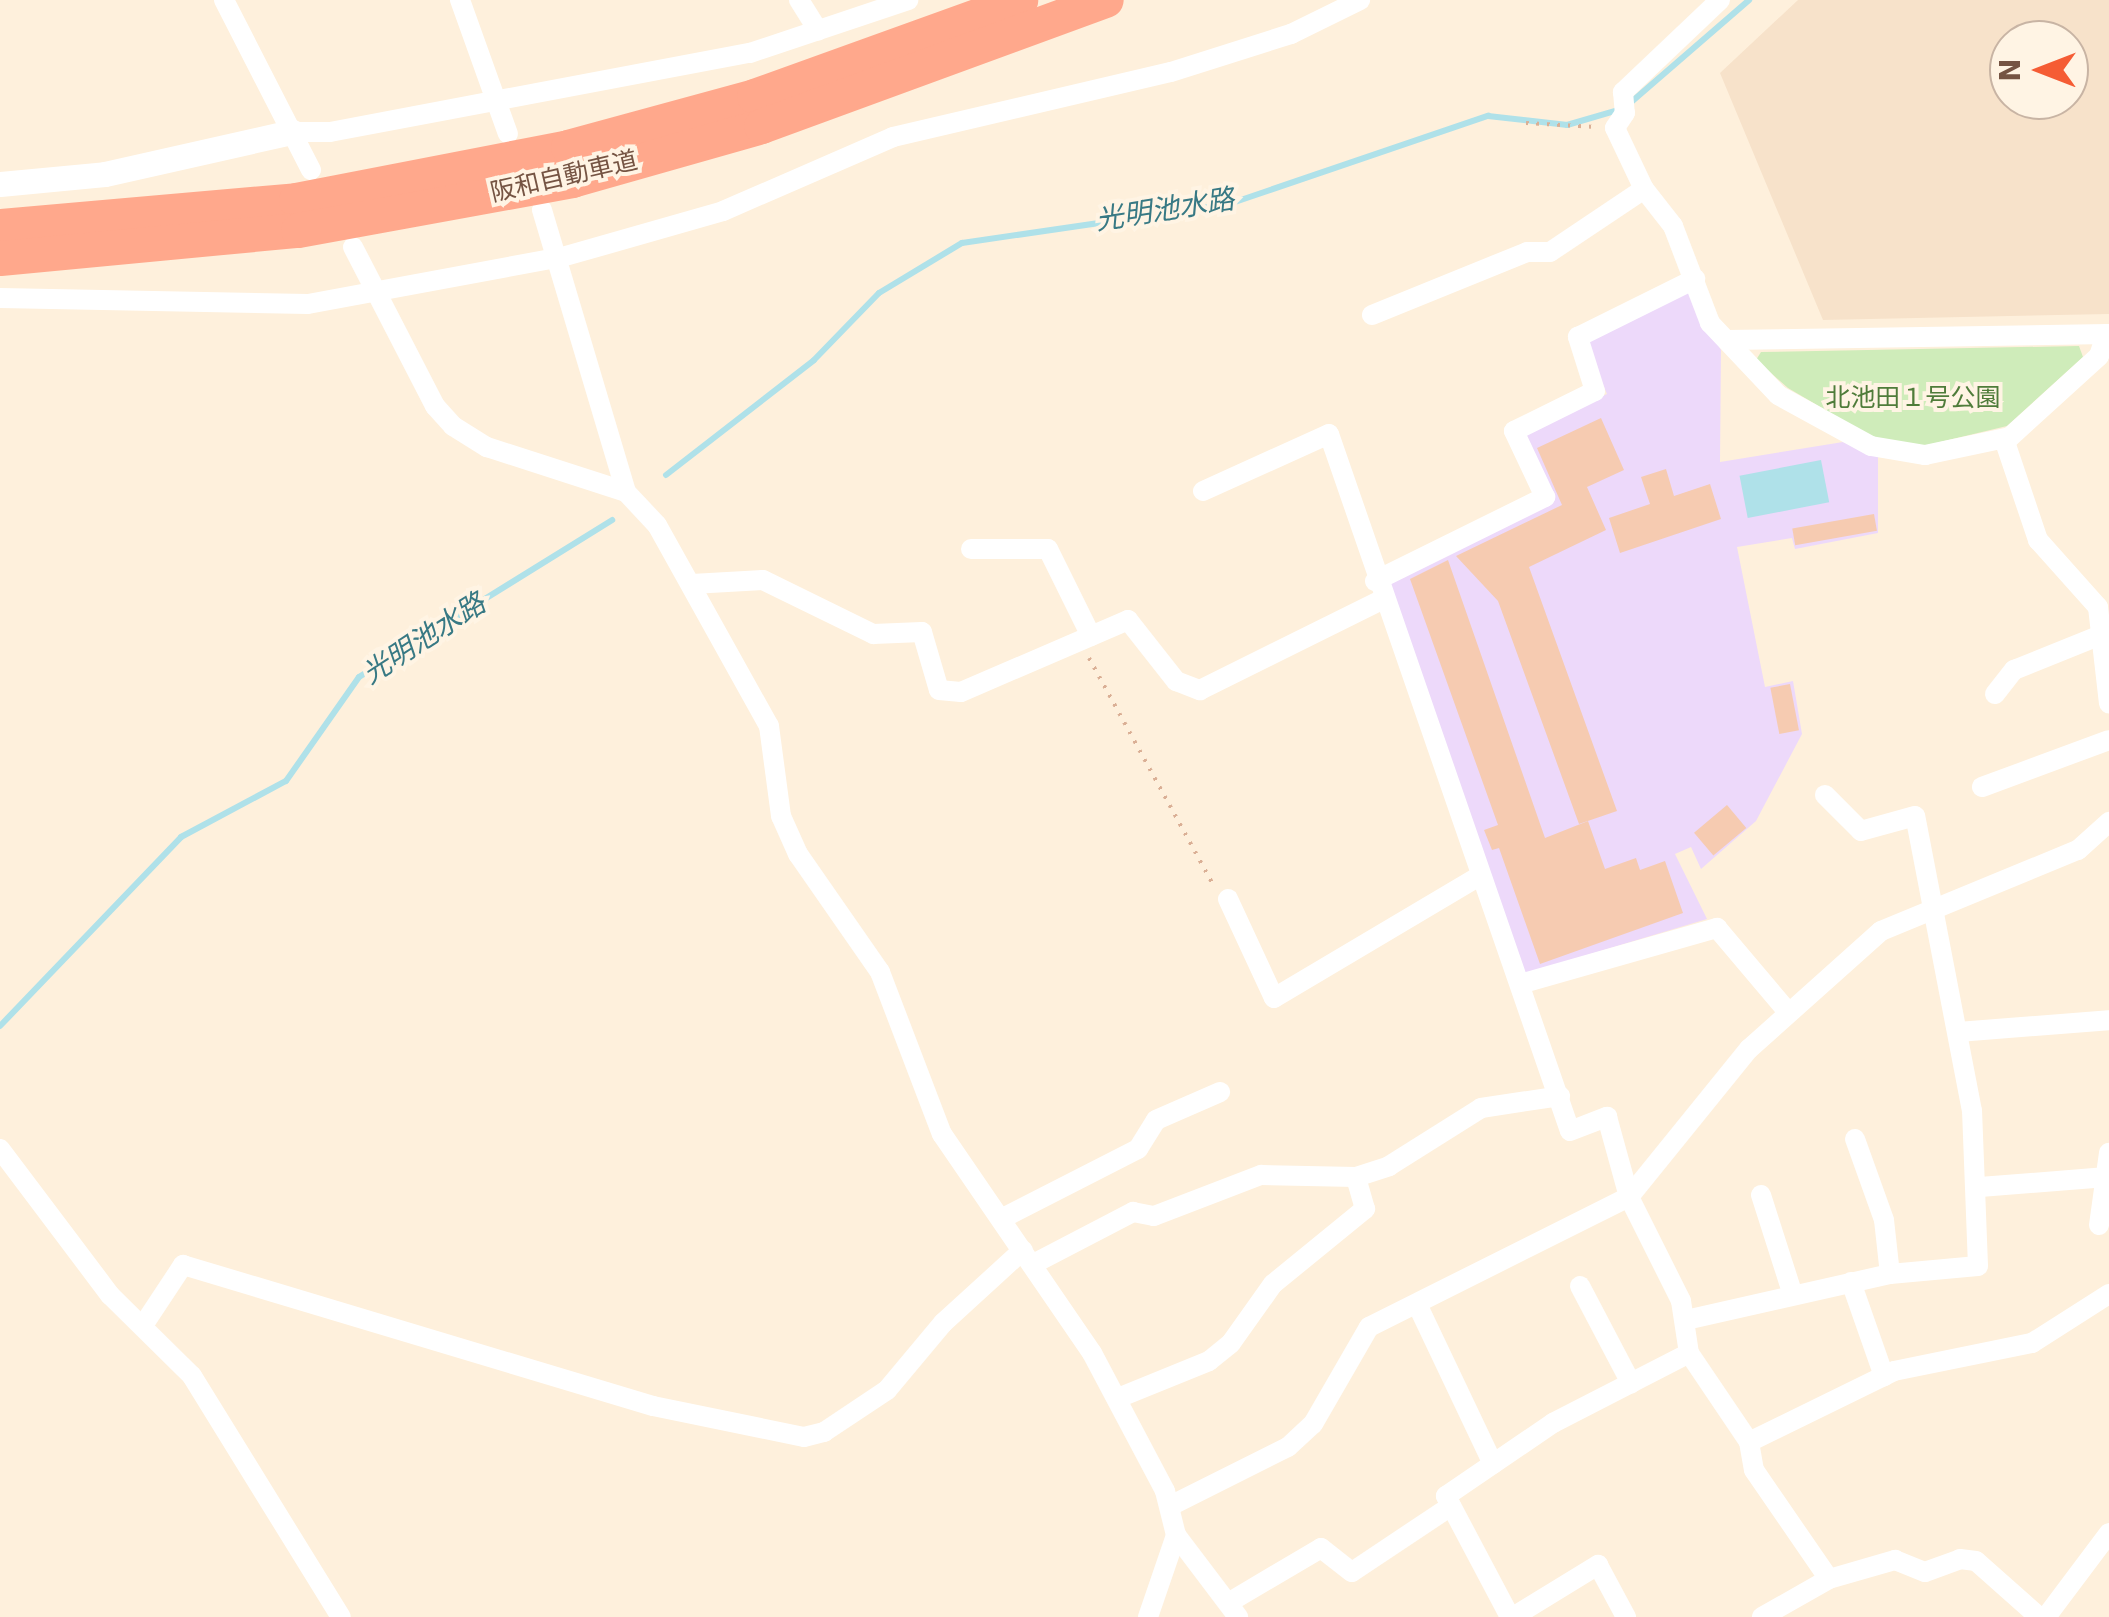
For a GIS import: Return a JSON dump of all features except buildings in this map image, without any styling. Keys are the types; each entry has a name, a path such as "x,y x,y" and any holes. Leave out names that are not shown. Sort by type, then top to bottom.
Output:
{"highway":[{"name":"阪和自動車道","path":"0,226 296,200 568,147 754,96 1020,0"},
{"name":"阪和自動車道","path":"0,258 298,230 572,180 761,126 1106,0"}],"street":[{"path":"224,0 311,170"},
{"path":"460,0 492,102 508,134"},
{"path":"798,0 818,32"},
{"path":"0,184 105,174 292,132 492,102 818,32 908,0"},
{"path":"1720,0 1621,111 1644,189 1673,226 1710,323 1778,396 1887,453 1926,455 2004,439 2099,356 2108,334 1727,340"},
{"path":"0,298 229,307 377,295 562,258 723,212 909,132 1171,72 1291,34 1348,3"},
{"path":"1372,316 1528,252 1550,252 1644,189"},
{"path":"542,210 562,258 626,492"},
{"path":"353,247 434,406 453,426 488,446 626,492 658,525 769,726 782,816 798,854 880,972 942,1134 1028,1257 1118,1398 1170,1506 1176,1534 1233,1610 1321,1548 1352,1572 1451,1506"},
{"path":"692,584 763,580 873,634 922,632 939,690 961,692 1128,620 1176,681 1200,690 1545,497 1514,431 1595,390 1578,336 1695,279"},
{"path":"1203,491 1329,434 1378,590 1570,1131 1607,1117 1628,1197 1686,1320 1689,1353 1749,1442 1754,1470 1829,1579"},
{"path":"2004,439 2038,540 2102,622 2109,703"},
{"path":"971,549 1048,549 1085,638"},
{"path":"1996,694 2014,670 2102,622"},
{"path":"1982,787 2109,740"},
{"path":"1686,1320 1890,1274 1978,1266 1980,1187 1939,909 1916,816 1862,831 1825,795"},
{"path":"1170,1506 1288,1446 1326,1407 1369,1326 1628,1197 1788,1012 1882,932 2078,850 2109,822"},
{"path":"1228,900 1274,998 1478,877"},
{"path":"1520,984 1718,928 1788,1012"},
{"path":"1958,1032 2109,1020"},
{"path":"1000,1219 1138,1149 1156,1120 1220,1092"},
{"path":"144,1324 183,1265 653,1406 804,1437 824,1432 887,1390 943,1323 1028,1257 1133,1212 1154,1216 1246,1177 1356,1177 1388,1166 1481,1108 1560,1096"},
{"path":"1856,1139 1884,1220 1890,1274"},
{"path":"0,1149 110,1295 144,1324 192,1376 340,1617"},
{"path":"2099,1226 2109,1153"},
{"path":"1118,1398 1209,1361 1230,1343 1273,1284 1364,1209 1356,1177"},
{"path":"1980,1187 2107,1177"},
{"path":"1762,1195 1793,1295"},
{"path":"1851,1282 1884,1376"},
{"path":"1580,1286 1631,1383"},
{"path":"1749,1442 1884,1376 2032,1343 2109,1294"},
{"path":"1417,1304 1493,1464"},
{"path":"1626,1617 1598,1565 1511,1617 1446,1496 1493,1464 1689,1353"},
{"path":"1762,1617 1829,1579 1896,1560 1925,1572 1976,1561 2042,1617 2105,1525"},
{"path":"1148,1617 1176,1534"}],"path":[{"path":"1526,123 1621,111"},
{"path":"1085,638 1162,799 1228,900"}],"shaded area":[{"path":"1798,0 2109,0 2109,314 1823,320 1720,73"},
{"path":"1688,291 1721,350 1720,462 1843,442 1878,457 1878,533 1795,549 1792,538 1737,547 1765,687 1793,681 1802,734 1756,821 1701,869 1691,847 1675,854 1707,919 1521,975 1386,596 1391,578 1553,500 1524,438 1528,429 1607,394 1587,348 1590,335"}],"green space":[{"name":"北池田１号公園","path":"2079,346 2083,357 2007,426 1915,448 1885,445 1788,388 1756,360 1761,352"}],"water":[{"path":"1821,460 1829,502 1748,518 1740,476"}],"waterway":[{"name":"光明池水路","path":"1629,104 1749,0"},
{"name":"光明池水路","path":"666,475 814,360 879,293 962,243 1229,204 1488,116 1567,125 1618,110"},
{"name":"光明池水路","path":"0,1026 181,837 286,781 359,677 612,520"}]}
